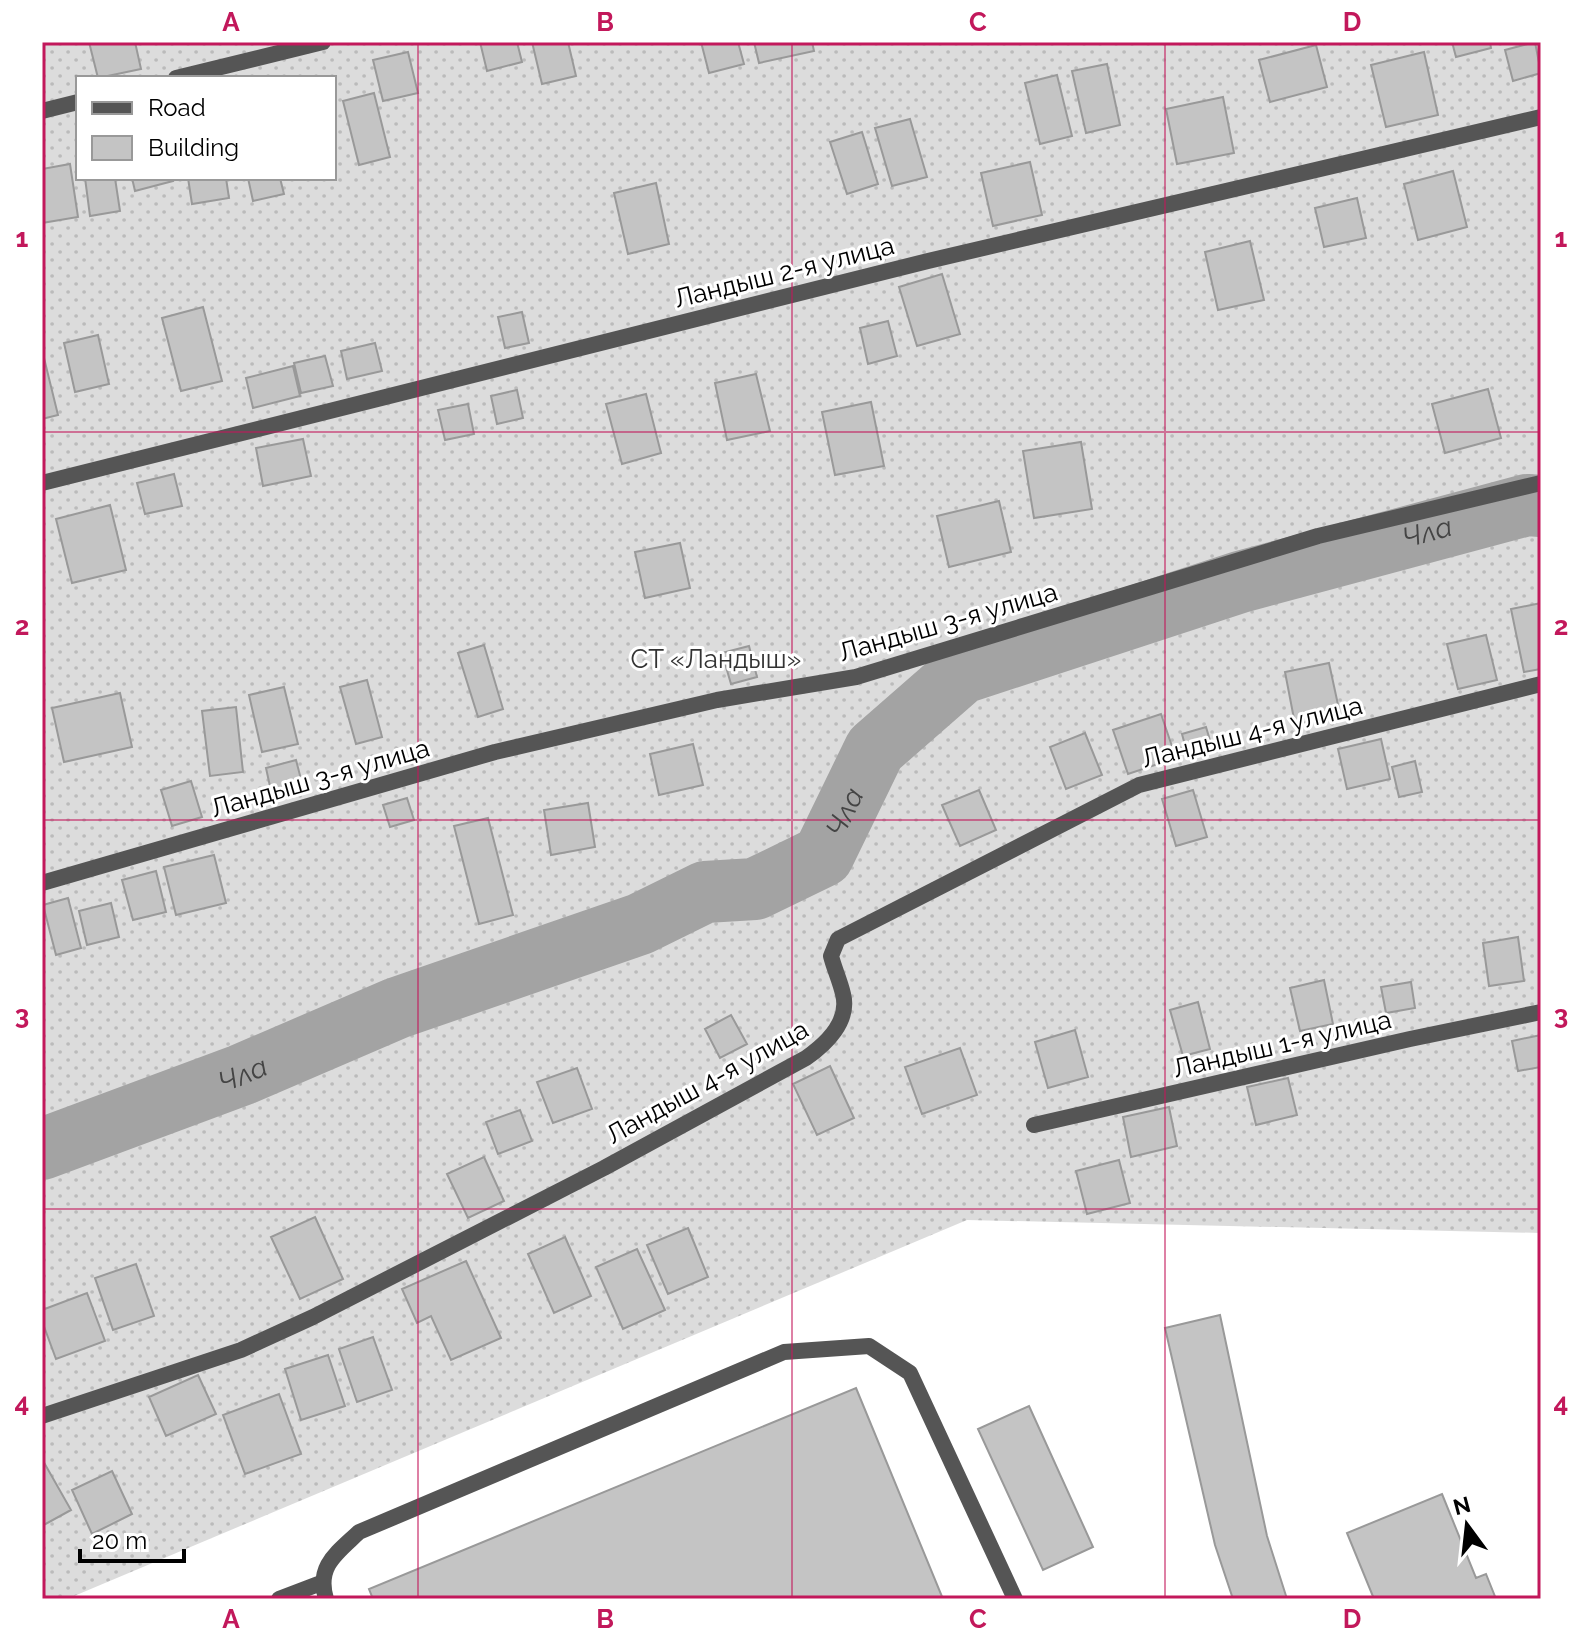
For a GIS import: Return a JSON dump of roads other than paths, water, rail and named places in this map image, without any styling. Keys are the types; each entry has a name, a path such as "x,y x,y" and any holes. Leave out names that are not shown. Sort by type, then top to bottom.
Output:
{"street":[{"path":"184,76 323,42"},
{"path":"42,111 76,102"},
{"name":"Ландыш 2-я улица","path":"42,483 928,261 1541,117"},
{"name":"Ландыш 3-я улица","path":"42,883 495,752 717,700 856,677 1318,536 1541,483"},
{"name":"Ландыш 4-я улица","path":"42,1416 241,1350 313,1317 604,1168 806,1058 829,1041 844,1011 844,996 831,956 838,939 1139,785 1541,684"},
{"name":"Ландыш 1-я улица","path":"1034,1125 1541,1012"},
{"path":"279,1599 324,1591 330,1559 359,1532 784,1352 869,1346 910,1373 1015,1599"}],"waterway":[{"name":"Чла","path":"42,1149 241,1075 397,1008 640,924 705,892 755,889 823,856 875,749 962,673 1240,582 1527,505 1541,506"}],"park label":[{"name":"СТ «Ландыш»","path":"716,659"}]}
